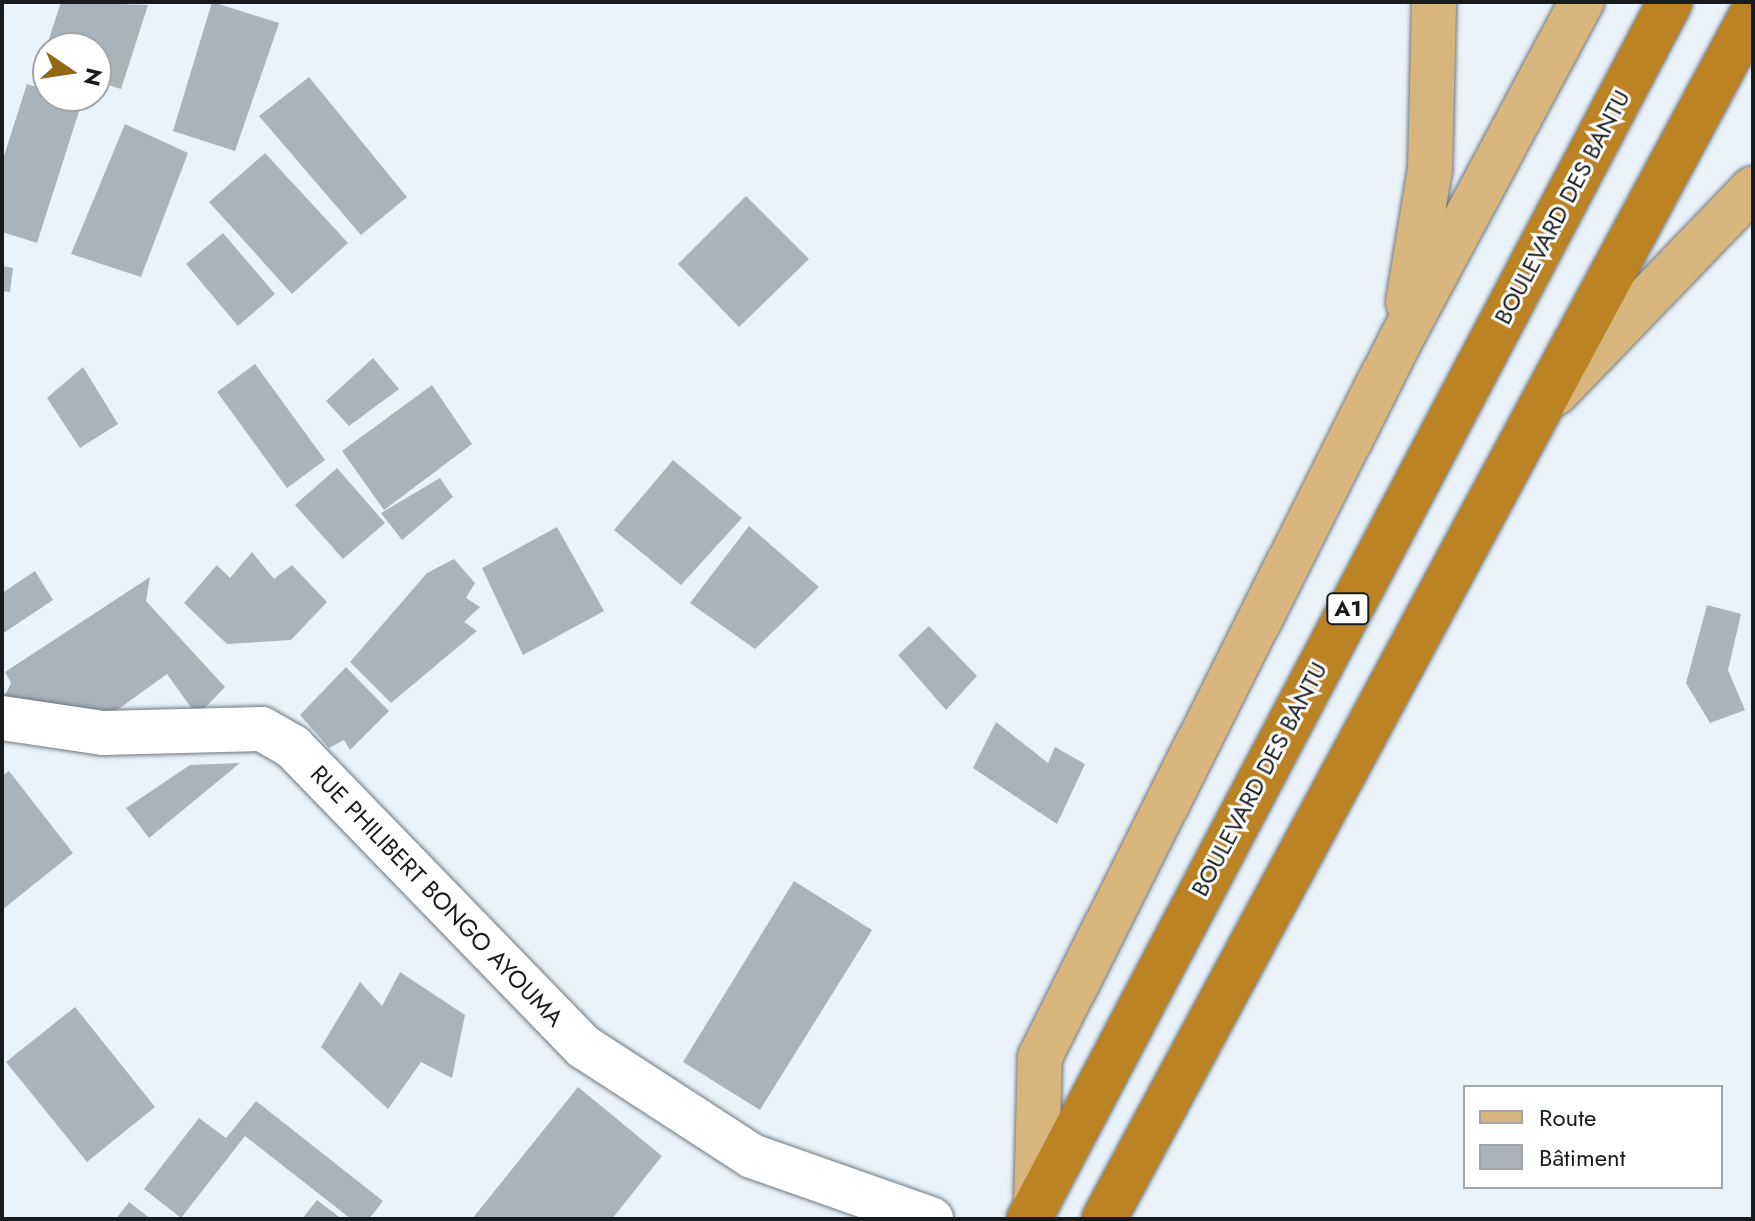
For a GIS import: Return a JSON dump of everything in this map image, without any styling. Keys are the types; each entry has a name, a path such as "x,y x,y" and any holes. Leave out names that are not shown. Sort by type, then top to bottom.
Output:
{"highway":[{"name":"BOULEVARD DES BANTU","path":"1032,1212 1670,2"},
{"path":"1467,384 1511,325 1690,2"},
{"path":"1104,1219 1527,424 1740,42 1753,12"}],"main road":[{"path":"1401,339 1430,169 1434,2"},
{"path":"1032,1212 1040,1057 1401,339 1582,2"},
{"path":"1527,424 1753,188"}],"street":[{"name":"RUE PHILIBERT BONGO AYOUMA","path":"2,718 103,733 262,729 293,747 584,1047 752,1156 931,1219"}],"building":[{"path":"61,2 148,5 121,89 112,86 112,32 51,32"},
{"path":"212,2 279,23 235,151 173,131"},
{"path":"309,77 407,197 361,235 259,116"},
{"path":"27,84 32,86 32,112 79,112 37,243 2,232 2,162"},
{"path":"125,124 188,153 141,277 71,254"},
{"path":"265,153 348,243 292,294 209,202"},
{"path":"746,196 809,259 739,327 678,264"},
{"path":"223,233 275,294 238,326 186,264"},
{"path":"2,266 13,268 10,292 2,291"},
{"path":"373,358 399,389 349,426 326,401"},
{"path":"255,364 325,460 287,488 217,392"},
{"path":"83,367 118,424 80,448 47,398"},
{"path":"432,385 472,444 384,510 342,451"},
{"path":"673,460 742,518 681,585 614,530"},
{"path":"337,468 385,523 343,559 295,505"},
{"path":"440,478 453,497 402,540 381,513"},
{"path":"749,526 819,587 755,649 690,603"},
{"path":"557,527 604,611 523,655 482,568"},
{"path":"252,552 274,579 292,565 327,602 291,640 227,644 184,603 217,565 230,578"},
{"path":"454,559 475,583 466,598 480,607 464,622 477,631 391,703 350,662 427,573"},
{"path":"35,571 53,600 2,634 2,593"},
{"path":"150,577 146,601 225,687 197,716 167,674 106,718 2,702 11,683 5,672"},
{"path":"1707,605 1741,614 1728,670 1745,710 1710,723 1686,683"},
{"path":"929,626 977,676 946,710 898,655"},
{"path":"346,667 389,711 350,750 344,740 329,748 300,715"},
{"path":"996,722 1048,763 1055,747 1085,764 1057,824 973,768"},
{"path":"240,763 149,838 126,808 190,765"},
{"path":"9,771 73,853 2,910 2,776"},
{"path":"794,881 872,930 760,1110 683,1062"},
{"path":"400,972 465,1015 452,1078 421,1062 388,1109 321,1047 360,982 382,1006"},
{"path":"75,1007 155,1107 87,1162 6,1062"},
{"path":"578,1087 662,1156 612,1219 472,1219"},
{"path":"256,1101 383,1201 369,1219 351,1219 245,1136 181,1218 144,1189 199,1118 226,1138"},
{"path":"317,1200 342,1219 302,1219"},
{"path":"129,1202 151,1219 116,1219"}]}
